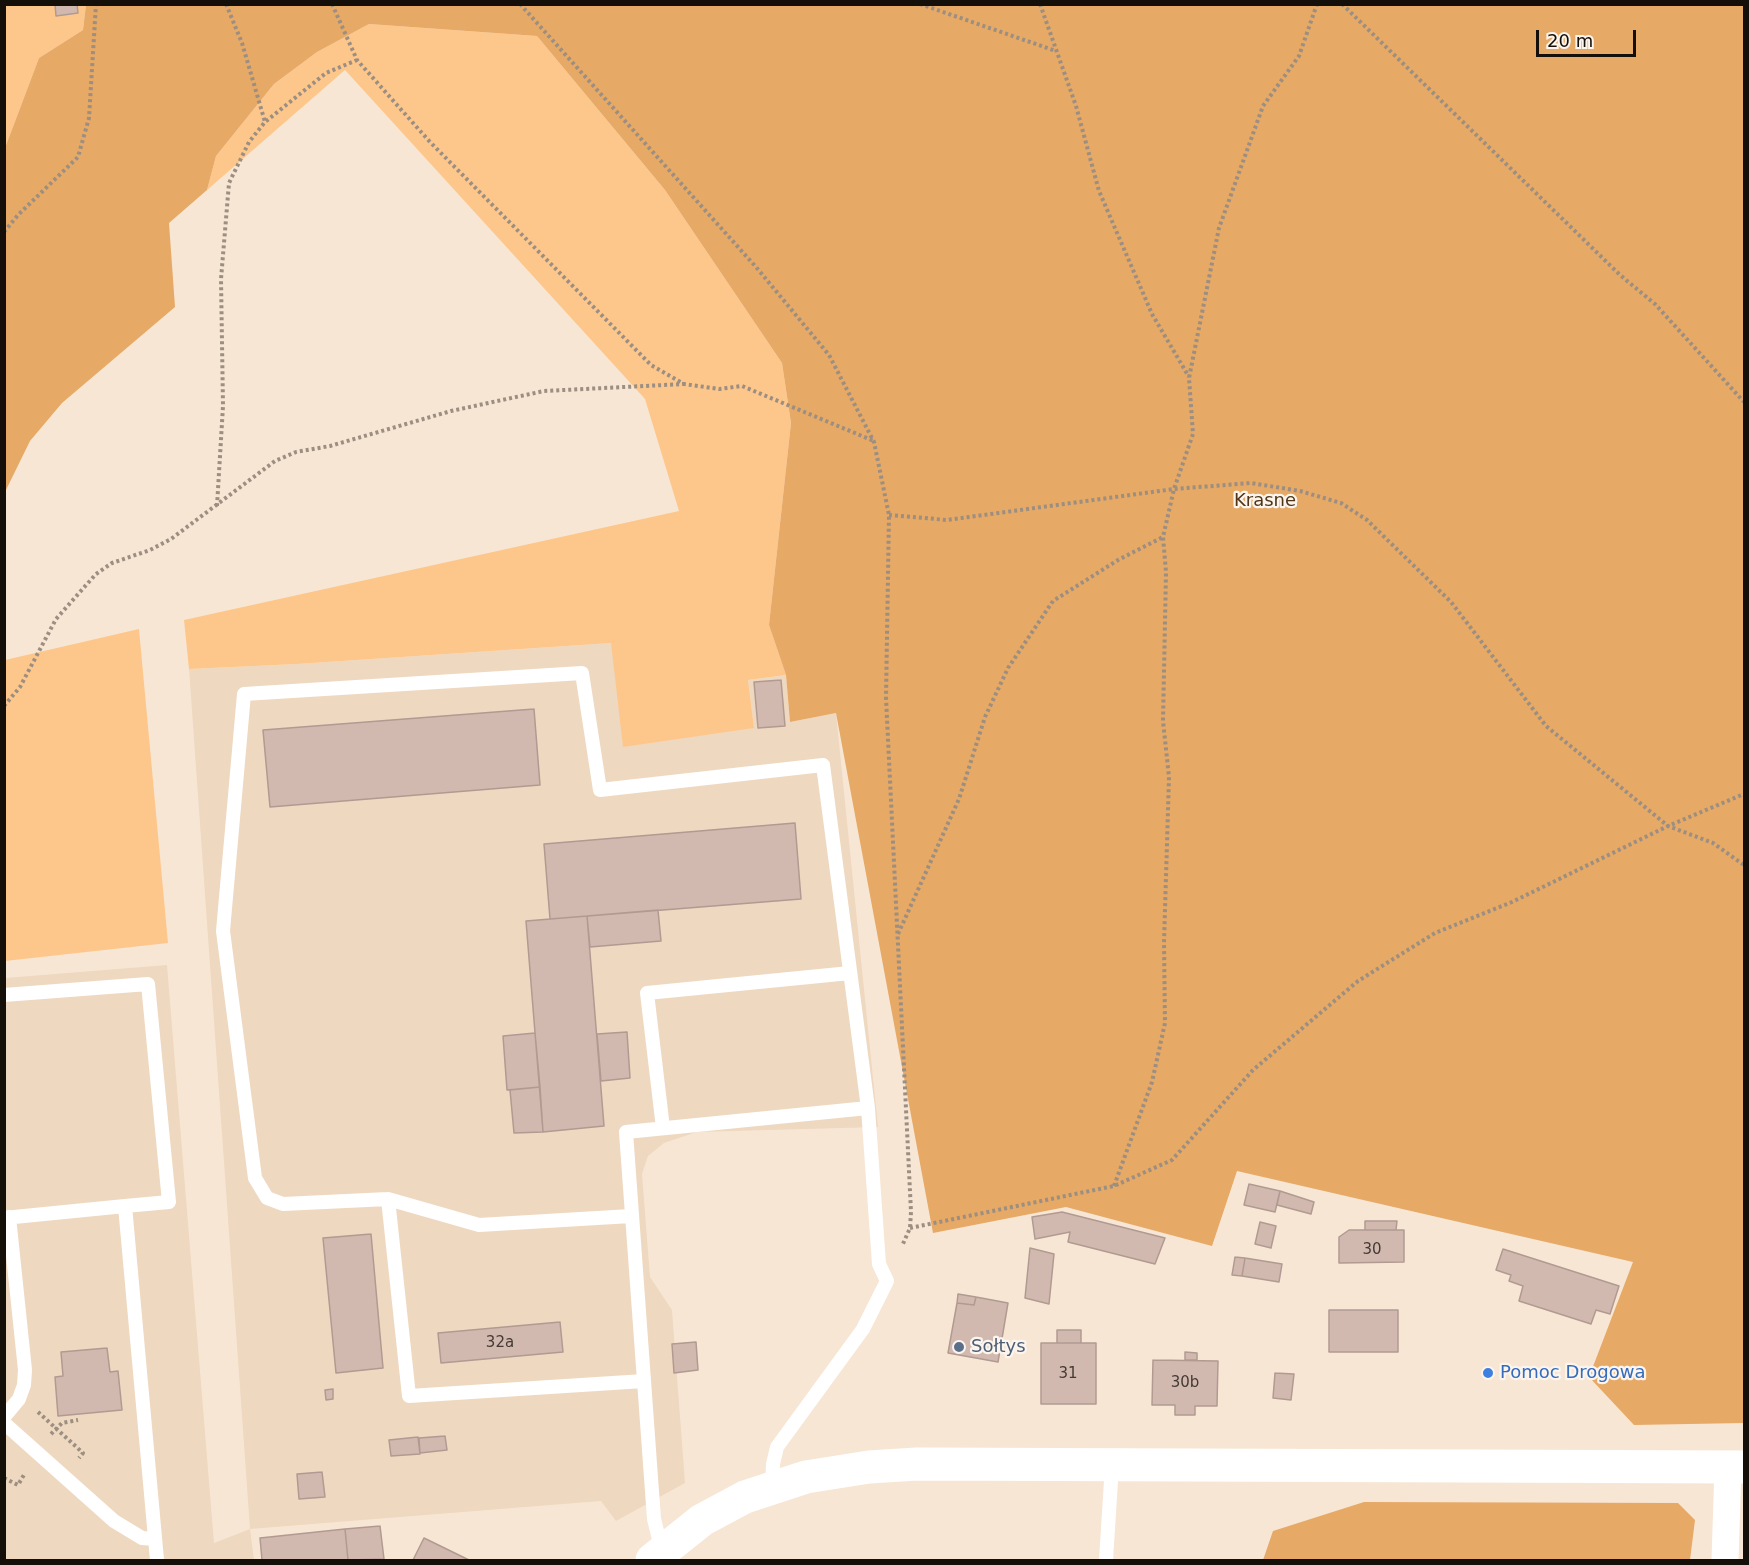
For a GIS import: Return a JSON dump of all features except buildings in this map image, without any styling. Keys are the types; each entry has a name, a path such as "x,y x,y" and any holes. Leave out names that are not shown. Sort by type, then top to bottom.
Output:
{"street":[{"path":"657,1556 718,1510 772,1487 807,1477 869,1467 1112,1465 1736,1467 1725,1560"}],"lane":[{"path":"631,1216 479,1225 388,1199 283,1204 267,1198 255,1178 223,931 244,694 582,673 600,790 823,765 868,1108 879,1264 887,1281 862,1329 777,1448 773,1464 772,1487"},
{"path":"663,1128 647,993 850,973"},
{"path":"4,994 148,984 168,1202 7,1218 22,1334 24,1385 19,1399 4,1417"},
{"path":"657,1556 626,1132 868,1108"},
{"path":"388,1199 409,1396 644,1381"},
{"path":"125,1206 157,1560"},
{"path":"4,1424 129,1531 141,1538 155,1539"},
{"path":"1106,1560 1112,1465"}],"path":[{"path":"4,232 18,215 78,157 89,118 96,4"},
{"path":"226,4 242,43 265,122"},
{"path":"332,4 357,60 430,142 632,349 666,376 684,384"},
{"path":"520,4 756,267 829,355 874,442 889,514 886,698 911,1212"},
{"path":"920,4 1057,51"},
{"path":"1040,4 1076,106 1099,191 1152,314 1189,378"},
{"path":"1114,1186 1152,1082 1165,1023 1169,777 1163,721 1166,572 1163,537 1174,489 1193,434 1189,378 1219,228 1263,106 1299,56 1317,4"},
{"path":"1342,4 1620,275 1656,304 1744,402"},
{"path":"217,506 223,406 221,279 229,183 249,142 265,122 326,74 357,60"},
{"path":"4,706 20,687 56,619 96,574 112,563 150,550 171,539 217,506 250,477 275,460 296,452 330,446 451,411 544,391 684,384 720,389 742,386 874,442"},
{"path":"889,514 947,520 1174,489 1251,483 1300,491 1341,503 1367,520 1451,602 1546,726 1668,826 1713,843 1744,865"},
{"path":"898,934 959,799 985,717 1008,668 1053,601 1118,560 1163,537"},
{"path":"910,1228 1114,1186 1172,1160 1253,1070 1359,981 1435,933 1512,902 1668,826 1744,794"},
{"path":"24,1385 32,1407 83,1453 63,1475"},
{"path":"50,1436 67,1420 78,1420"},
{"path":"4,1478 18,1485 29,1464"}],"shaded area":[{"path":"5,5 86,5 83,30 39,58 5,148"},
{"path":"369,24 537,36 665,190 782,363 791,423 769,625 786,675 748,680 754,728 623,747 611,643 189,669 184,620 679,511 645,399 345,70 207,190 216,156 274,84 317,52"},
{"path":"139,629 168,943 5,961 5,660"},
{"path":"611,643 754,728 748,680 786,675 790,722 836,713 878,1127 697,1132 664,1143 648,1156 642,1174 650,1277 672,1310 685,1483 616,1521 601,1501 250,1529 189,669"},
{"path":"167,965 214,1543 250,1529 254,1560 5,1560 5,978"}],"green space":[{"name":"Krasne","path":"86,5 1744,5 1744,1423 1634,1425 1589,1377 1633,1262 1237,1171 1212,1246 1066,1207 933,1233 836,713 790,722 786,675 769,625 791,423 782,363 665,190 537,36 369,24 317,52 274,84 216,156 207,190 169,223 175,307 62,403 30,441 5,492 5,148 39,58 83,30"},
{"path":"1364,1502 1678,1503 1695,1520 1690,1560 1263,1560 1273,1531"}],"place":[{"name":"Sołtys","path":"959,1347"},
{"name":"Pomoc Drogowa","path":"1488,1373"}]}
